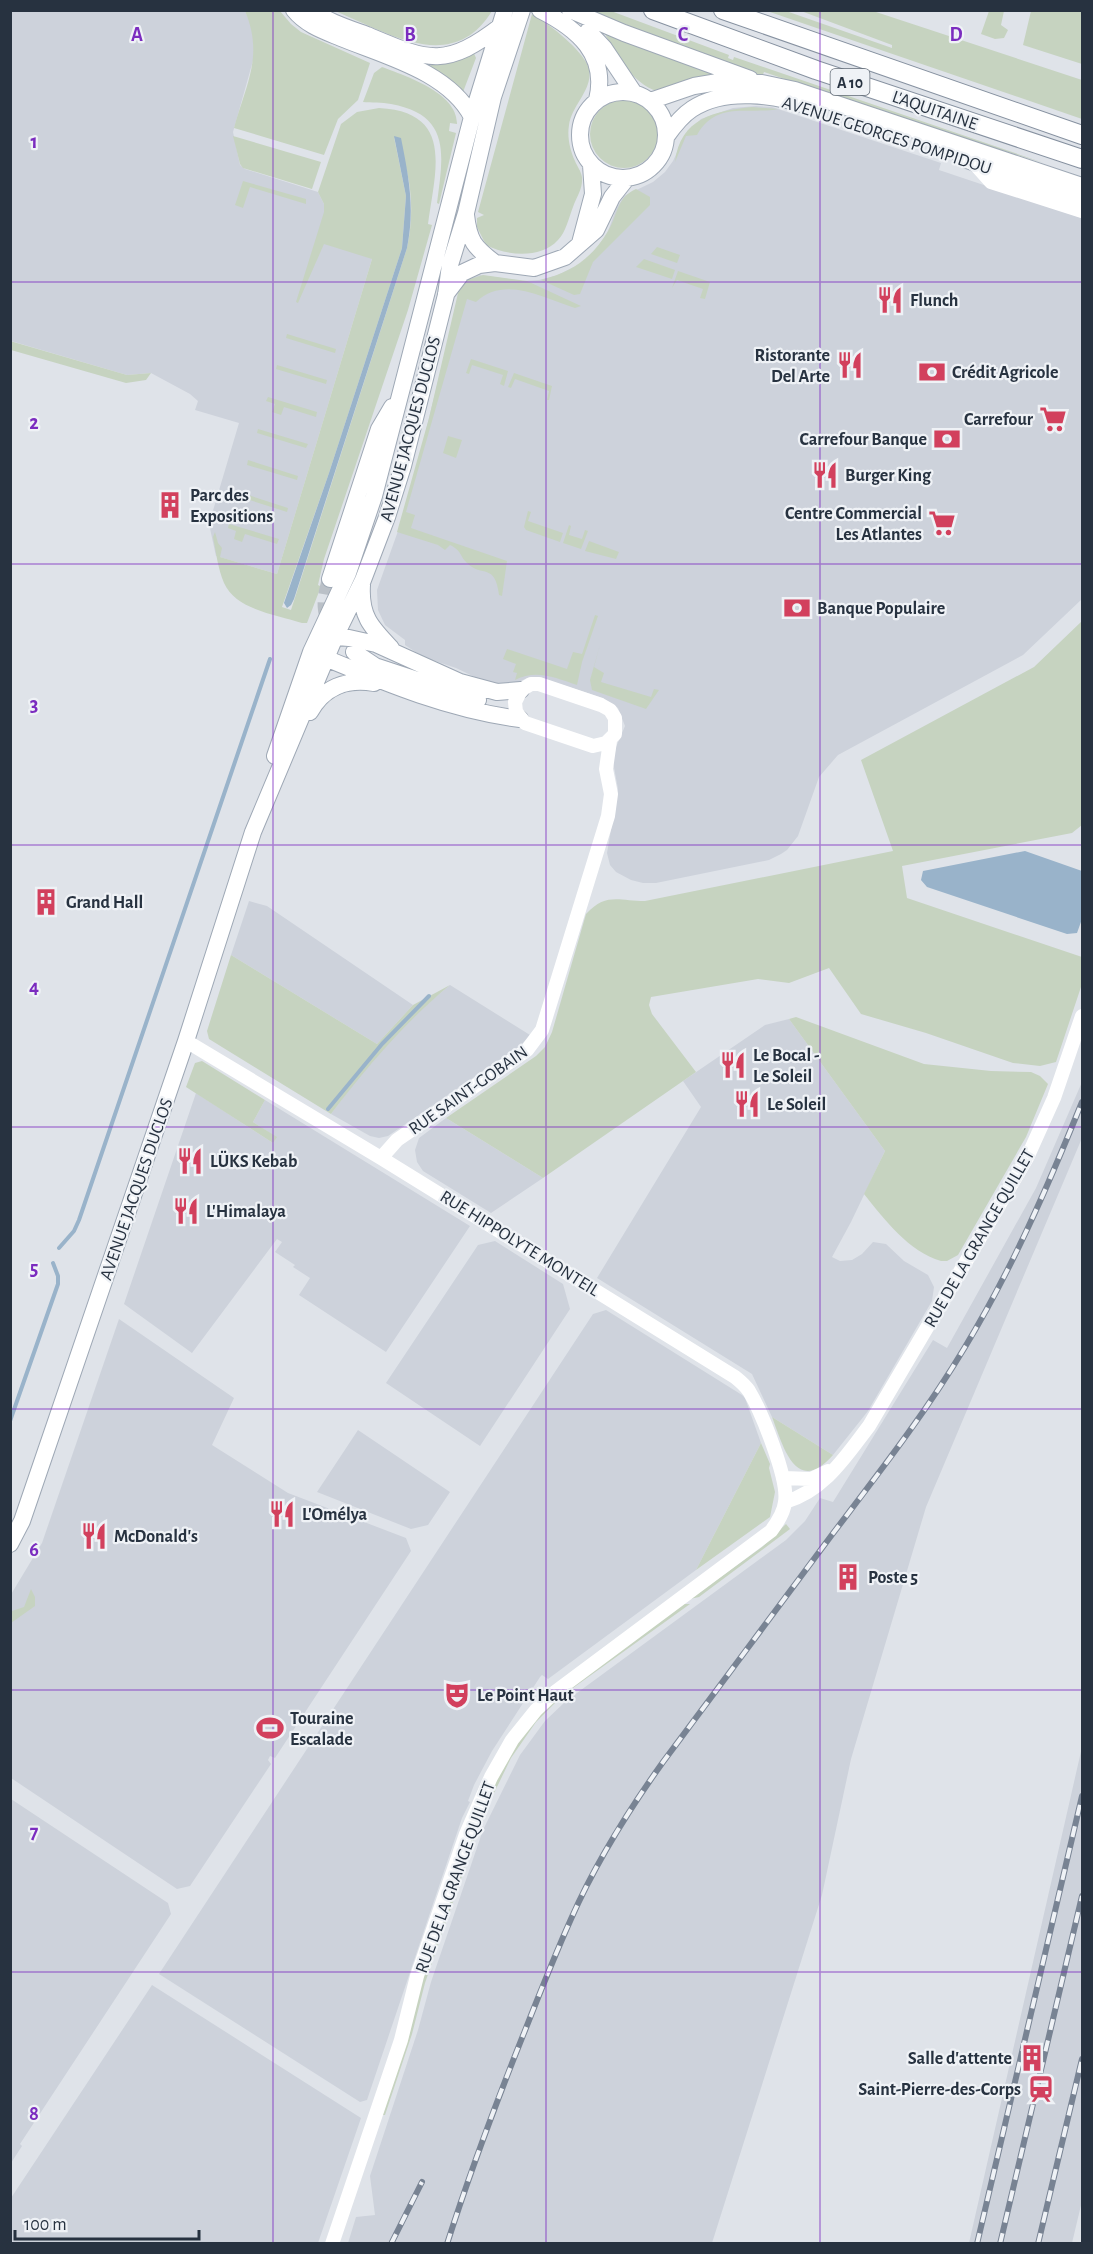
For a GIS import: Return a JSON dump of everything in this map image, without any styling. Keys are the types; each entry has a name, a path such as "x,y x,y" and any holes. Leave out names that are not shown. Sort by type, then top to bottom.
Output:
{"highway":[{"name":"L'AQUITAINE","path":"653,10 806,67 1083,159"},
{"name":"L'AQUITAINE","path":"723,10 1083,135"}],"main road":[{"path":"294,10 312,26 436,79 459,97 472,117"},
{"path":"312,10 325,18 406,52 424,57 447,55 476,44 504,17"},
{"name":"AVENUE JACQUES DUCLOS","path":"327,636 336,602 361,536 402,391 450,239 466,213 493,97 522,10"},
{"path":"540,10 563,23 594,55 599,67 600,80 597,100"},
{"path":"560,10 594,37 634,93"},
{"path":"570,10 624,33 762,83"},
{"name":"AVENUE JACQUES DUCLOS","path":"10,1544 22,1521 186,1041 253,832 267,780 318,655 327,636 363,580 387,517 403,466 446,295 450,239 472,117 504,17"},
{"name":"AVENUE GEORGES POMPIDOU","path":"650,101 705,84 762,83 795,90 1083,186"},
{"path":"621,91 634,93 650,101 663,117 666,137 661,156 645,172 627,178 608,176 591,165 584,155 579,131 582,119 588,108 608,93 621,91"},
{"name":"AVENUE GEORGES POMPIDOU","path":"666,137 680,120 697,106 720,99 757,96 806,105 1083,200"},
{"path":"579,247 593,194 591,165"},
{"path":"450,239 465,258 487,264 534,268 555,262 579,247 596,230 612,196 627,178"},
{"path":"466,213 473,244 487,264"},
{"path":"446,295 462,273 487,264"},
{"path":"330,579 379,429 402,391"},
{"path":"363,580 361,598 367,619 373,629 396,653"},
{"path":"327,636 376,644 420,666 460,682 497,692 521,690"},
{"path":"354,652 381,668 518,716"},
{"path":"318,655 398,687 459,706 518,716"},
{"name":"AVENUE JACQUES DUCLOS","path":"253,832 278,774 318,655"},
{"path":"278,774 314,704 328,690 352,682 398,687"}],"street":[{"path":"972,161 992,182 1083,212"},
{"path":"606,769 610,741 616,731 616,723 613,713 606,707 539,684 531,684 521,690 515,702 518,716 529,724 589,745 600,746 610,741"},
{"path":"589,745 606,769"},
{"name":"RUE SAINT-GOBAIN","path":"381,1158 391,1145 536,1041 542,1030 610,805 611,794 606,769"},
{"name":"RUE DE LA GRANGE QUILLET","path":"333,2244 401,2040 417,1976 466,1834 491,1777 512,1740 536,1710 555,1692 764,1537 776,1524 785,1502 798,1498 820,1485 852,1449 869,1426 1027,1158 1051,1106 1083,1016"},
{"name":"RUE HIPPOLYTE MONTEIL","path":"186,1041 381,1158 735,1377 750,1393 784,1478 785,1502"},
{"name":"RUE DE LA GRANGE QUILLET","path":"784,1478 805,1479 818,1476 830,1470 852,1449"}],"shaded area":[{"path":"10,11 245,11 253,29 255,44 254,57 233,132 240,165 245,169 318,192 324,204 324,212 372,259 277,574 216,556 209,524 239,423 195,410 198,401 190,394 151,373 127,375 11,341"},
{"path":"772,107 941,163 939,170 1082,218 1082,599 1023,655 838,755 819,777 798,836 781,854 769,860 656,883 643,883 616,872 610,865 607,853 618,789 613,762 616,747 625,726 618,708 603,698 538,677 527,678 509,687 481,680 456,668 423,657 405,645 405,640 385,625 378,610 377,590 408,503 461,288 467,280 480,275 522,281 539,280 558,275 578,265 592,255 607,234 616,209 624,196 653,182 665,172 673,161 685,135 701,119 733,108"},
{"path":"249,901 267,906 413,1005 377,1044 231,955"},
{"path":"450,985 530,1035 521,1045 388,1136 379,1138 370,1136 331,1114 387,1044 420,1010"},
{"path":"789,1019 885,1151 832,1257 840,1261 852,1260 862,1254 873,1242 886,1244 904,1261 928,1275 934,1287 932,1301 868,1411 833,1455 772,1417 752,1374 597,1278 701,1107 683,1081 765,1025"},
{"path":"1082,1082 1082,1138 926,1507 851,1759 822,1895 712,2243 348,2243 356,2217 375,2215 370,2176 418,2030 431,1982 483,1830 520,1755 545,1721 566,1701 786,1540 805,1521 820,1498 833,1502 933,1340 947,1348 1036,1188"},
{"path":"196,1093 273,1143 276,1137 253,1122 265,1100 470,1226 386,1352 299,1295 310,1278 275,1252 282,1242 277,1239 192,1353 124,1304"},
{"path":"446,1118 543,1178 491,1213 423,1171 417,1162 415,1150 419,1138"},
{"path":"495,1241 563,1284 570,1309 480,1446 386,1383 478,1245"},
{"path":"606,1310 742,1395 761,1443 696,1570 548,1679 542,1675 492,1751 468,1801 470,1802 462,1818 367,2100 360,2102 159,1974 593,1314"},
{"path":"119,1319 234,1398 212,1445 288,1493 406,1538 411,1551 275,1758 270,1756 268,1760 271,1764 190,1886 177,1889 11,1778 10,1596 42,1543"},
{"path":"358,1430 450,1492 428,1525 411,1529 317,1492"},
{"path":"1082,1747 1082,2201 1072,2243 969,2243"},
{"path":"11,1799 168,1903 171,1914 20,2144 22,2146 11,2163"},
{"path":"152,1985 361,2118 318,2243 11,2243 11,2198"}],"green space":[{"path":"492,10 476,31 458,41 438,45 418,43 397,37 335,11"},
{"path":"245,11 280,11 301,32 370,63 358,100 338,119 324,155 234,128 248,84 253,56 253,42"},
{"path":"581,11 611,11 729,55 728,58 733,60 734,57 1044,163 920,125 764,72 762,77"},
{"path":"767,11 786,11 892,48 892,45 801,11 873,11 1082,80 1082,119"},
{"path":"989,11 1004,11 1001,25 1008,30 1004,38 995,39 981,34"},
{"path":"1031,11 1082,11 1082,64 1023,45"},
{"path":"532,14 554,29 582,56 589,70 589,78 571,117 568,130 570,148 582,177 581,189 561,237 543,250 524,254 504,252 486,245 477,227 477,218 484,215 478,212"},
{"path":"605,34 721,74 657,91 640,82 633,75"},
{"path":"473,51 476,58 463,92 430,68 431,63"},
{"path":"382,67 429,87 449,103 455,113 457,124 450,123 449,131 456,133 439,204 437,203 441,154 434,128 425,118 411,109 388,103 363,102 374,73"},
{"path":"624,100 637,103 648,110 655,121 658,134 655,147 648,158 637,165 624,168 611,165 600,158 593,147 590,134 593,121 600,110 611,103"},
{"path":"752,107 778,109 734,111 714,117 697,135 686,136 675,162 678,147 692,126 725,111"},
{"path":"379,108 403,112 420,120 430,132 435,148 436,165 428,224 432,225 408,310 324,559 318,585 320,589 307,623 302,623 269,614 238,600 224,583 213,537 215,532 222,548 220,557 277,574 372,259 324,244 298,303 296,302 324,212 324,204 318,192 341,124 357,112","holes":["394,137 400,150 410,191 411,220 407,248 291,610 282,607 329,473 402,248 406,196"]},
{"path":"233,136 321,162 312,189 243,168"},
{"path":"243,181 306,199 306,204 250,187 243,208 235,205"},
{"path":"636,189 650,197 650,205 593,262 580,294 574,295 541,280 572,268 588,256 602,241 621,202"},
{"path":"657,247 680,255 677,263 651,254"},
{"path":"644,259 675,270 672,279 636,267"},
{"path":"678,271 710,282 705,299 700,298 703,289 677,280 672,288"},
{"path":"483,275 527,281 581,306 575,308 512,289 487,294 476,302 467,299 406,512 415,515 411,528 507,561 502,596 499,595 491,574 467,563 454,547 450,545 445,550 438,545 397,532 429,418 458,293 467,280"},
{"path":"287,334 336,349 335,353 286,338"},
{"path":"10,341 127,375 151,373 146,380 126,383 11,350"},
{"path":"471,359 508,371 504,386 500,384 503,375 472,365 469,374 466,373"},
{"path":"277,365 327,380 326,384 276,369"},
{"path":"514,373 552,386 549,400 547,400 549,391 515,379 511,388 508,387"},
{"path":"268,397 317,412 316,417 284,407 281,415 272,412 275,404 266,401"},
{"path":"258,429 308,444 306,448 257,433"},
{"path":"448,436 462,440 456,458 443,453"},
{"path":"248,460 298,476 297,480 247,465"},
{"path":"239,492 288,508 287,512 237,496"},
{"path":"528,511 531,512 528,521 563,533 560,542 526,530 524,527"},
{"path":"229,524 279,539 277,544 245,534 242,542 234,539 236,531 228,528"},
{"path":"569,525 571,526 569,535 582,539 585,530 588,531 581,549 563,543"},
{"path":"589,541 619,552 616,559 585,551"},
{"path":"595,615 598,616 582,662 577,685 554,677 538,675 515,680 517,673 513,672 516,664 503,659 507,649 567,669 573,652 582,654"},
{"path":"1082,621 1082,825 1072,833 902,866 907,898 1082,957 1082,984 1056,1062 1040,1066 1013,1063 926,1033 861,1014 829,968 789,983 758,979 651,997 649,1005 652,1014 696,1072 543,1178 446,1118 536,1056 545,1047 552,1032 586,914 593,907 607,900 645,901 893,851 861,760 1034,667"},
{"path":"600,645 594,667 604,673 601,682 651,697 654,689 659,690 646,709 592,690 590,680"},
{"path":"231,955 377,1044 413,1005 450,985 387,1046 331,1114 209,1039 207,1031"},
{"path":"796,1017 924,1064 991,1071 1031,1072 1040,1076 1048,1084 1026,1137 958,1255 947,1261 941,1261 918,1250 898,1234 864,1194 885,1151 789,1019"},
{"path":"202,1061 265,1100 253,1122 277,1137 273,1143 186,1087 195,1063"},
{"path":"772,1417 833,1455 820,1467 809,1471 800,1469 786,1453"},
{"path":"761,1443 770,1464 775,1492 770,1517 696,1570"},
{"path":"786,1524 790,1529 699,1597 690,1599 762,1547"},
{"path":"31,1589 35,1597 35,1606 11,1623 12,1611 24,1607"},
{"path":"683,1604 690,1604 566,1693 563,1692"},
{"path":"553,1700 555,1703 536,1722 511,1758 482,1818 425,1983 412,2034 385,2115 382,2115 421,1983 469,1843 497,1777 518,1741"}],"water":[{"path":"394,136 401,138 409,180 411,220 407,248 294,599 287,608 284,603 402,248 406,196"},
{"path":"1025,851 1082,871 1082,919 1077,933 1067,934 927,887 921,880 923,871"}],"waterway":[{"path":"59,1248 74,1231 79,1220 270,659"},
{"path":"328,1109 382,1044 429,996"},
{"path":"10,1421 58,1284 58,1276 53,1263"}],"tunnel":[{"path":"330,579 326,607 331,624"}],"railway":[{"path":"447,2244 503,2085 580,1898 601,1858 663,1762 901,1443 950,1372 1014,1257 1082,1102"},
{"path":"977,2244 1082,1796"},
{"path":"1000,2244 1082,1896"},
{"path":"1038,2244 1082,2059"},
{"path":"391,2244 422,2182"}],"place":[{"name":"Flunch","path":"890,300"},
{"name":"Ristorante Del Arte","path":"850,365"},
{"name":"Crédit Agricole","path":"932,372"},
{"name":"Carrefour","path":"1053,419"},
{"name":"Carrefour Banque","path":"947,439"},
{"name":"Burger King","path":"825,475"},
{"name":"Parc des Expositions","path":"170,505"},
{"name":"Centre Commercial Les Atlantes","path":"942,523"},
{"name":"Banque Populaire","path":"797,608"},
{"name":"Grand Hall","path":"46,902"},
{"name":"Le Bocal - Le Soleil","path":"733,1065"},
{"name":"Le Soleil","path":"747,1104"},
{"name":"LÜKS Kebab","path":"190,1161"},
{"name":"L'Himalaya","path":"186,1211"},
{"name":"L'Omélya","path":"282,1514"},
{"name":"McDonald's","path":"94,1536"},
{"name":"Poste 5","path":"848,1577"},
{"name":"Le Point Haut","path":"457,1695"},
{"name":"Touraine Escalade","path":"270,1728"},
{"name":"Salle d'attente","path":"1032,2058"},
{"name":"Saint-Pierre-des-Corps","path":"1041,2089"}]}
